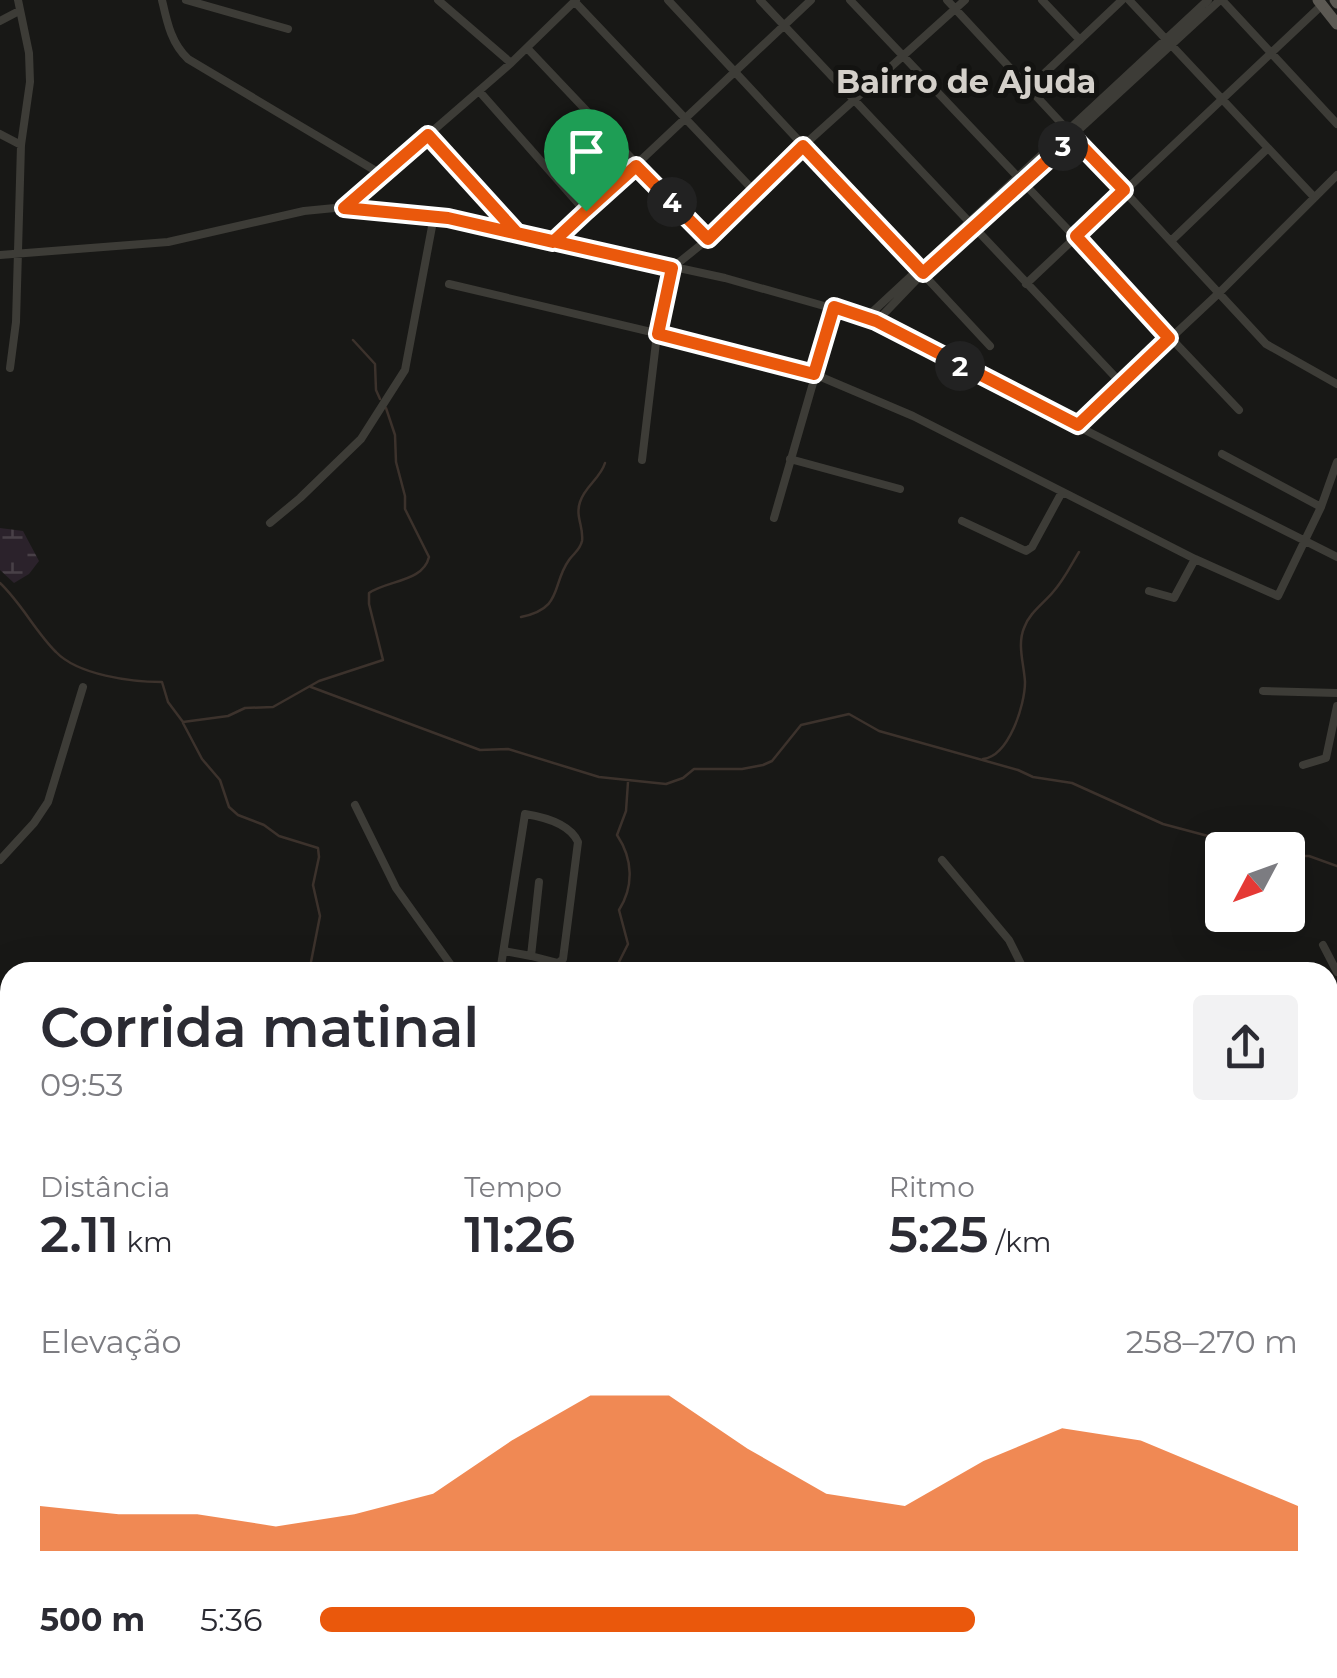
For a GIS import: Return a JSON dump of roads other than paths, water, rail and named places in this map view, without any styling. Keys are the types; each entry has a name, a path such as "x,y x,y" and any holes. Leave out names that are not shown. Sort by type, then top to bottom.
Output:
{"main road":[{"path":"1328,2 1337,24"}],"street":[{"path":"10,368 16,322 22,145 30,82 29,53 18,0"},
{"path":"162,0 169,28 188,59 382,174"},
{"path":"186,0 288,28"},
{"path":"438,0 510,62"},
{"path":"668,0 990,346"},
{"path":"760,0 1121,383"},
{"path":"553,242 811,0"},
{"path":"850,0 1240,410"},
{"path":"947,0 1266,344 1337,384"},
{"path":"642,460 658,334 672,268 965,0"},
{"path":"1042,0 1080,40"},
{"path":"1028,88 1126,0 1171,42 1314,197"},
{"path":"1171,42 1208,0"},
{"path":"872,319 920,271 1221,0 1337,124"},
{"path":"344,208 576,1 755,192"},
{"path":"1026,284 1328,2"},
{"path":"0,21 19,12"},
{"path":"527,48 708,239"},
{"path":"479,90 586,211"},
{"path":"0,134 22,145"},
{"path":"428,135 517,233"},
{"path":"1172,240 1268,148"},
{"path":"1078,425 1337,175"},
{"path":"0,255 168,242 304,212 344,208 434,216 725,278 872,319 1337,557"},
{"path":"270,522 361,438 404,370 434,216"},
{"path":"448,284 814,374 913,416 1278,596 1337,462"},
{"path":"774,518 834,307"},
{"path":"1222,454 1320,507"},
{"path":"790,459 900,489"},
{"path":"962,520 1026,552 1062,492"},
{"path":"1149,591 1174,598 1195,558"},
{"path":"0,860 48,802 83,687"},
{"path":"1263,691 1337,694"},
{"path":"1303,766 1326,758 1337,706"},
{"path":"354,805 396,888 450,962"},
{"path":"502,962 526,814 550,820 574,834 578,842 560,962"},
{"path":"942,860 1009,940 1020,962"},
{"path":"531,956 539,882"},
{"path":"1323,944 1332,962"},
{"path":"504,951 554,962"}],"waterway":[{"path":"353,340 375,364 380,399"},
{"path":"0,583 48,644 66,660 106,676 162,682 168,702 183,722 228,716 245,708 273,707 319,681 383,660 369,593 412,576 429,557 405,509 395,435 386,408"},
{"path":"521,617 550,602 582,541 580,502 605,463"},
{"path":"983,759 1001,749 1019,716 1025,682 1021,641 1026,623 1061,583 1079,552"},
{"path":"311,687 480,750 508,749 599,777 666,784 694,769 763,765 772,761 801,725 849,714 879,731 1033,777 1072,783 1163,824 1205,835"},
{"path":"183,723 202,759 220,780 229,807 279,836 318,848 313,885 320,916 311,962"},
{"path":"619,962 628,944 619,910 630,872 617,835 626,811 628,782"},
{"path":"1305,856 1337,866"}],"district":[{"name":"Bairro de Ajuda","path":"966,82"}]}
